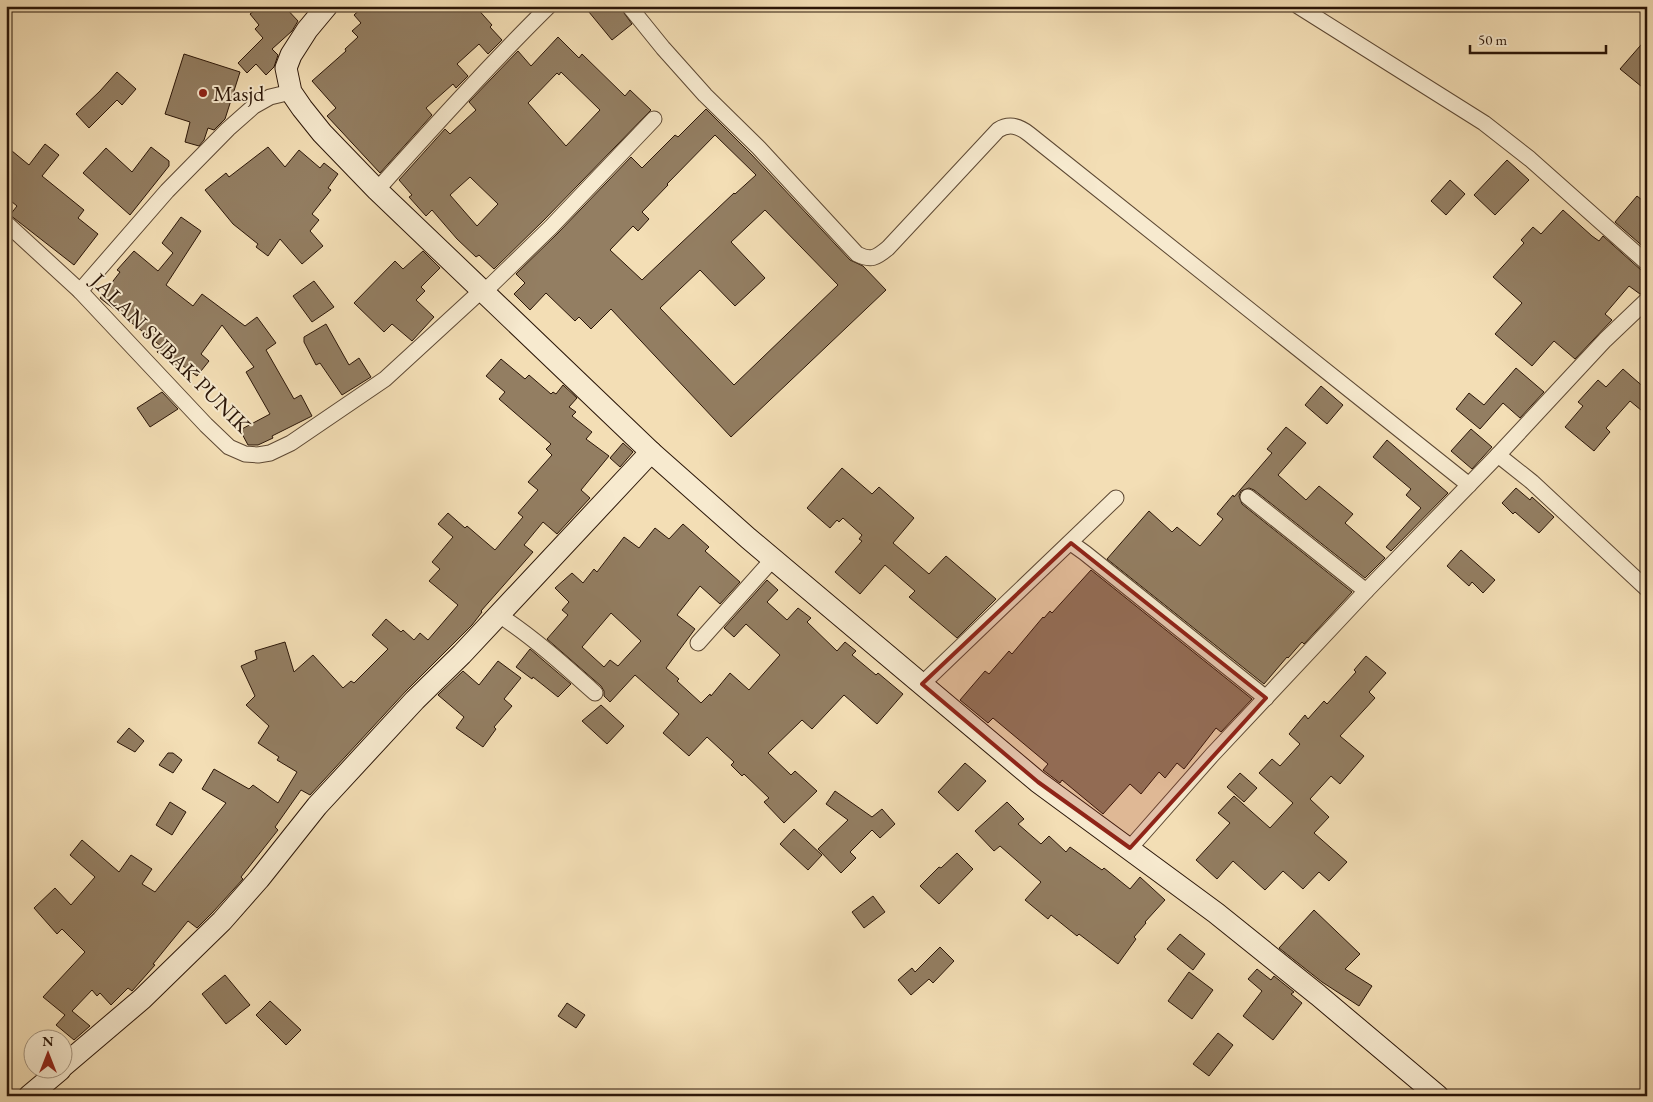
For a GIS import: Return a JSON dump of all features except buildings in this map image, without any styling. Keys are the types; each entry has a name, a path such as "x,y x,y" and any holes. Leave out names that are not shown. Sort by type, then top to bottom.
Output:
{"street":[{"path":"326,6 307,30 291,55 286,68 291,92 322,133 377,190 651,452 773,559 1038,782 1130,848 1238,931 1318,995 1438,1096"},
{"path":"377,190 502,54 549,6"},
{"path":"629,6 705,95 759,148 857,254 868,258 878,256 888,248 998,130 1008,125 1019,128 1469,485"},
{"path":"1298,6 1484,123 1530,159 1647,263"},
{"path":"80,291 166,191 228,128 254,106 270,98 291,92"},
{"name":"JALAN SUBAK PUNIK","path":"6,222 80,291 177,396 229,447 245,454 258,455 270,453 292,443 385,379 483,291 594,183 654,119"},
{"path":"1130,848 1212,755 1366,591 1498,455 1605,340 1647,300"},
{"path":"72,1059 142,999 222,921 259,879 317,806 651,452"},
{"path":"1498,455 1532,482 1647,589"},
{"path":"1248,497 1366,591"},
{"path":"922,684 1116,498"},
{"path":"1070,542 1266,698"},
{"path":"698,643 773,559"},
{"path":"499,615 543,647 595,692"},
{"path":"29,1096 47,1080"}],"highlighted area":[{"path":"1071,543 1266,698 1130,848 1038,782 922,684"}],"place":[{"name":"Masjd","path":"203,93"}]}
